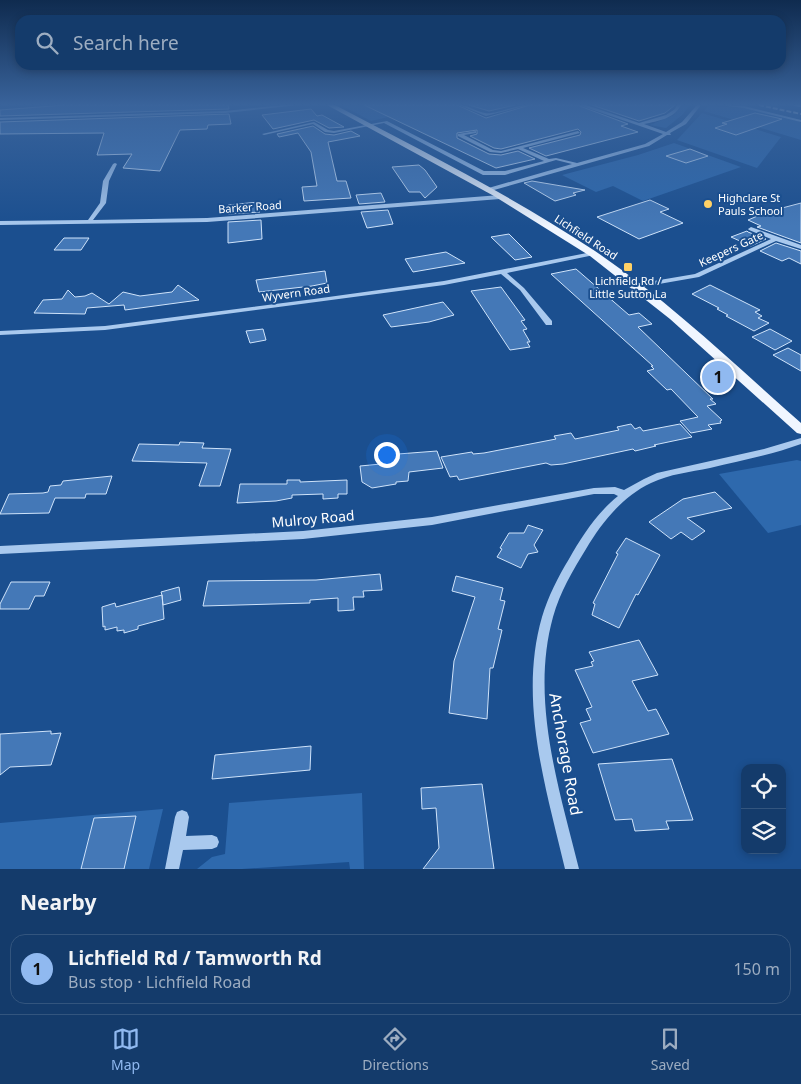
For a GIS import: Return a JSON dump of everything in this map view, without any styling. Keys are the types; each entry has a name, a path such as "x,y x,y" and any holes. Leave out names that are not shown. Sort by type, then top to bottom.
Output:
{"main road":[{"name":"Lichfield Road","path":"406,146 500,197 592,254 636,286 733,368 801,430"}],"street":[{"path":"431,146 484,173 506,173 562,159 578,165"},
{"path":"480,146 492,151 501,152 529,146"},
{"path":"487,190 626,153 643,146"},
{"path":"520,148 549,161"},
{"path":"89,222 103,203 106,181 115,164"},
{"name":"Barker Road","path":"0,223 246,218 500,197"},
{"name":"Keepers Gate","path":"751,228 776,240 801,246"},
{"name":"Keepers Gate","path":"636,286 697,276 776,240"},
{"name":"Wyvern Road","path":"0,332 105,328 444,283 592,254"},
{"path":"503,272 522,289 549,323"},
{"name":"Anchorage Road","path":"572,869 543,735 538,690 546,620 560,583 587,538 625,495 648,480 673,472 778,449 801,441"},
{"name":"Mulroy Road","path":"0,550 303,535 432,521 594,491 615,490 625,495"},
{"path":"172,869 182,817"},
{"path":"178,843 212,842"}],"shaded area":[{"path":"666,146 681,146 741,167 643,201 613,186 596,192 562,175"},
{"path":"693,146 774,146 757,168"},
{"path":"797,460 801,461 801,525 768,533 719,474"},
{"path":"362,793 364,869 350,869 349,862 242,869 197,869 212,857 225,854 229,803"},
{"path":"163,809 149,869 0,869 0,823"}],"building":[{"path":"100,146 172,146 160,171 123,168 132,154 97,155"},
{"path":"307,146 329,146 337,181 346,181 351,198 304,201 302,187 317,186 311,152"},
{"path":"449,146 472,146 489,154 501,155 518,151 535,159 496,168"},
{"path":"489,146 514,146 501,149"},
{"path":"539,146 586,146 546,156 529,148"},
{"path":"690,149 708,156 686,163 666,156"},
{"path":"419,165 437,187 425,198 420,192 409,192 392,167"},
{"path":"532,181 585,190 573,193 576,195 555,201 524,183"},
{"path":"381,193 385,202 359,204 356,195"},
{"path":"650,200 669,209 660,212 683,223 639,239 597,217"},
{"path":"259,202 260,212 228,214 228,205"},
{"path":"801,203 801,243 757,227 761,226 748,220 767,212"},
{"path":"388,210 393,224 367,228 361,212"},
{"path":"261,220 262,239 228,243 228,222"},
{"path":"747,231 766,239 751,246 731,237"},
{"path":"509,234 532,257 515,260 491,237"},
{"path":"64,238 89,238 81,250 54,250"},
{"path":"776,243 801,251 801,264 789,258 782,261 760,251"},
{"path":"446,252 465,263 413,272 405,259"},
{"path":"576,269 629,315 639,313 652,324 638,327 713,399 710,399 716,404 707,406 722,420 720,421 721,423 708,425 712,429 691,433 680,421 698,417 671,389 667,390 647,371 654,369 651,366 653,366 551,274"},
{"path":"325,271 327,283 312,286 259,292 256,280"},
{"path":"178,285 199,300 125,310 124,305 87,308 85,314 34,313 43,300 62,299 68,290 75,297 92,293 109,304 123,292 140,296 172,292"},
{"path":"710,285 760,310 755,312 762,316 758,318 769,323 754,331 726,316 728,315 717,309 719,308 692,294"},
{"path":"501,287 525,320 521,321 527,329 523,330 530,342 527,342 530,347 510,350 471,291"},
{"path":"443,302 454,315 429,322 391,327 383,315"},
{"path":"263,329 266,340 250,343 246,331"},
{"path":"770,329 792,341 775,350 752,337"},
{"path":"788,348 801,355 801,371 773,355"},
{"path":"631,424 635,429 640,427 643,431 680,424 692,437 635,451 633,449 563,464 551,465 546,463 459,480 457,476 450,477 441,457 472,452 473,454 484,453 556,439 554,436 571,433 575,439 619,430 617,427"},
{"path":"180,442 204,443 202,448 231,449 220,486 199,486 207,463 132,461 139,444 179,445"},
{"path":"437,451 443,468 409,472 408,481 396,482 396,484 372,488 362,482 360,466 381,464 380,461 399,459 398,454"},
{"path":"112,476 106,494 86,494 85,498 55,498 49,513 0,514 9,494 43,493 48,492 50,486 61,485 63,481"},
{"path":"287,480 300,480 300,482 347,480 347,494 338,494 338,498 323,499 323,494 292,495 292,498 276,501 237,503 240,484 287,484"},
{"path":"715,492 732,508 687,518 705,531 692,540 681,532 671,539 649,522 683,499"},
{"path":"528,525 543,530 534,545 538,552 528,554 521,568 497,557 509,533 524,533"},
{"path":"626,538 660,555 638,595 636,594 619,628 592,615 595,604 593,603 618,554 616,553"},
{"path":"380,574 382,590 363,591 364,597 353,597 354,610 338,611 338,598 310,600 310,603 203,606 208,581 316,580"},
{"path":"456,576 503,588 500,600 505,601 498,629 502,630 493,668 490,668 487,719 449,713 454,661 475,597 452,591"},
{"path":"11,582 50,582 44,596 35,596 29,609 0,609 0,604"},
{"path":"179,587 181,600 163,605 161,592"},
{"path":"162,595 164,619 138,626 138,629 124,633 124,630 117,631 117,627 105,630 105,626 103,627 102,607 115,603 116,607"},
{"path":"639,640 658,675 632,681 648,711 656,709 669,734 593,753 580,723 591,720 586,709 592,707 575,670 593,666 591,662 594,661 589,652"},
{"path":"51,731 51,734 61,733 51,765 10,767 0,775 0,734"},
{"path":"311,746 310,770 212,779 215,755"},
{"path":"672,759 693,820 666,821 669,829 635,831 632,819 615,820 598,764"},
{"path":"482,784 494,869 423,869 439,848 436,808 422,809 421,788"},
{"path":"136,816 124,869 81,869 94,818"}],"place":[{"name":"Highclare St Pauls School","path":"708,204"},
{"name":"Lichfield Rd / Little Sutton La","path":"628,267"},
{"name":"Lichfield Rd / Tamworth Rd","path":"718,377"}]}
